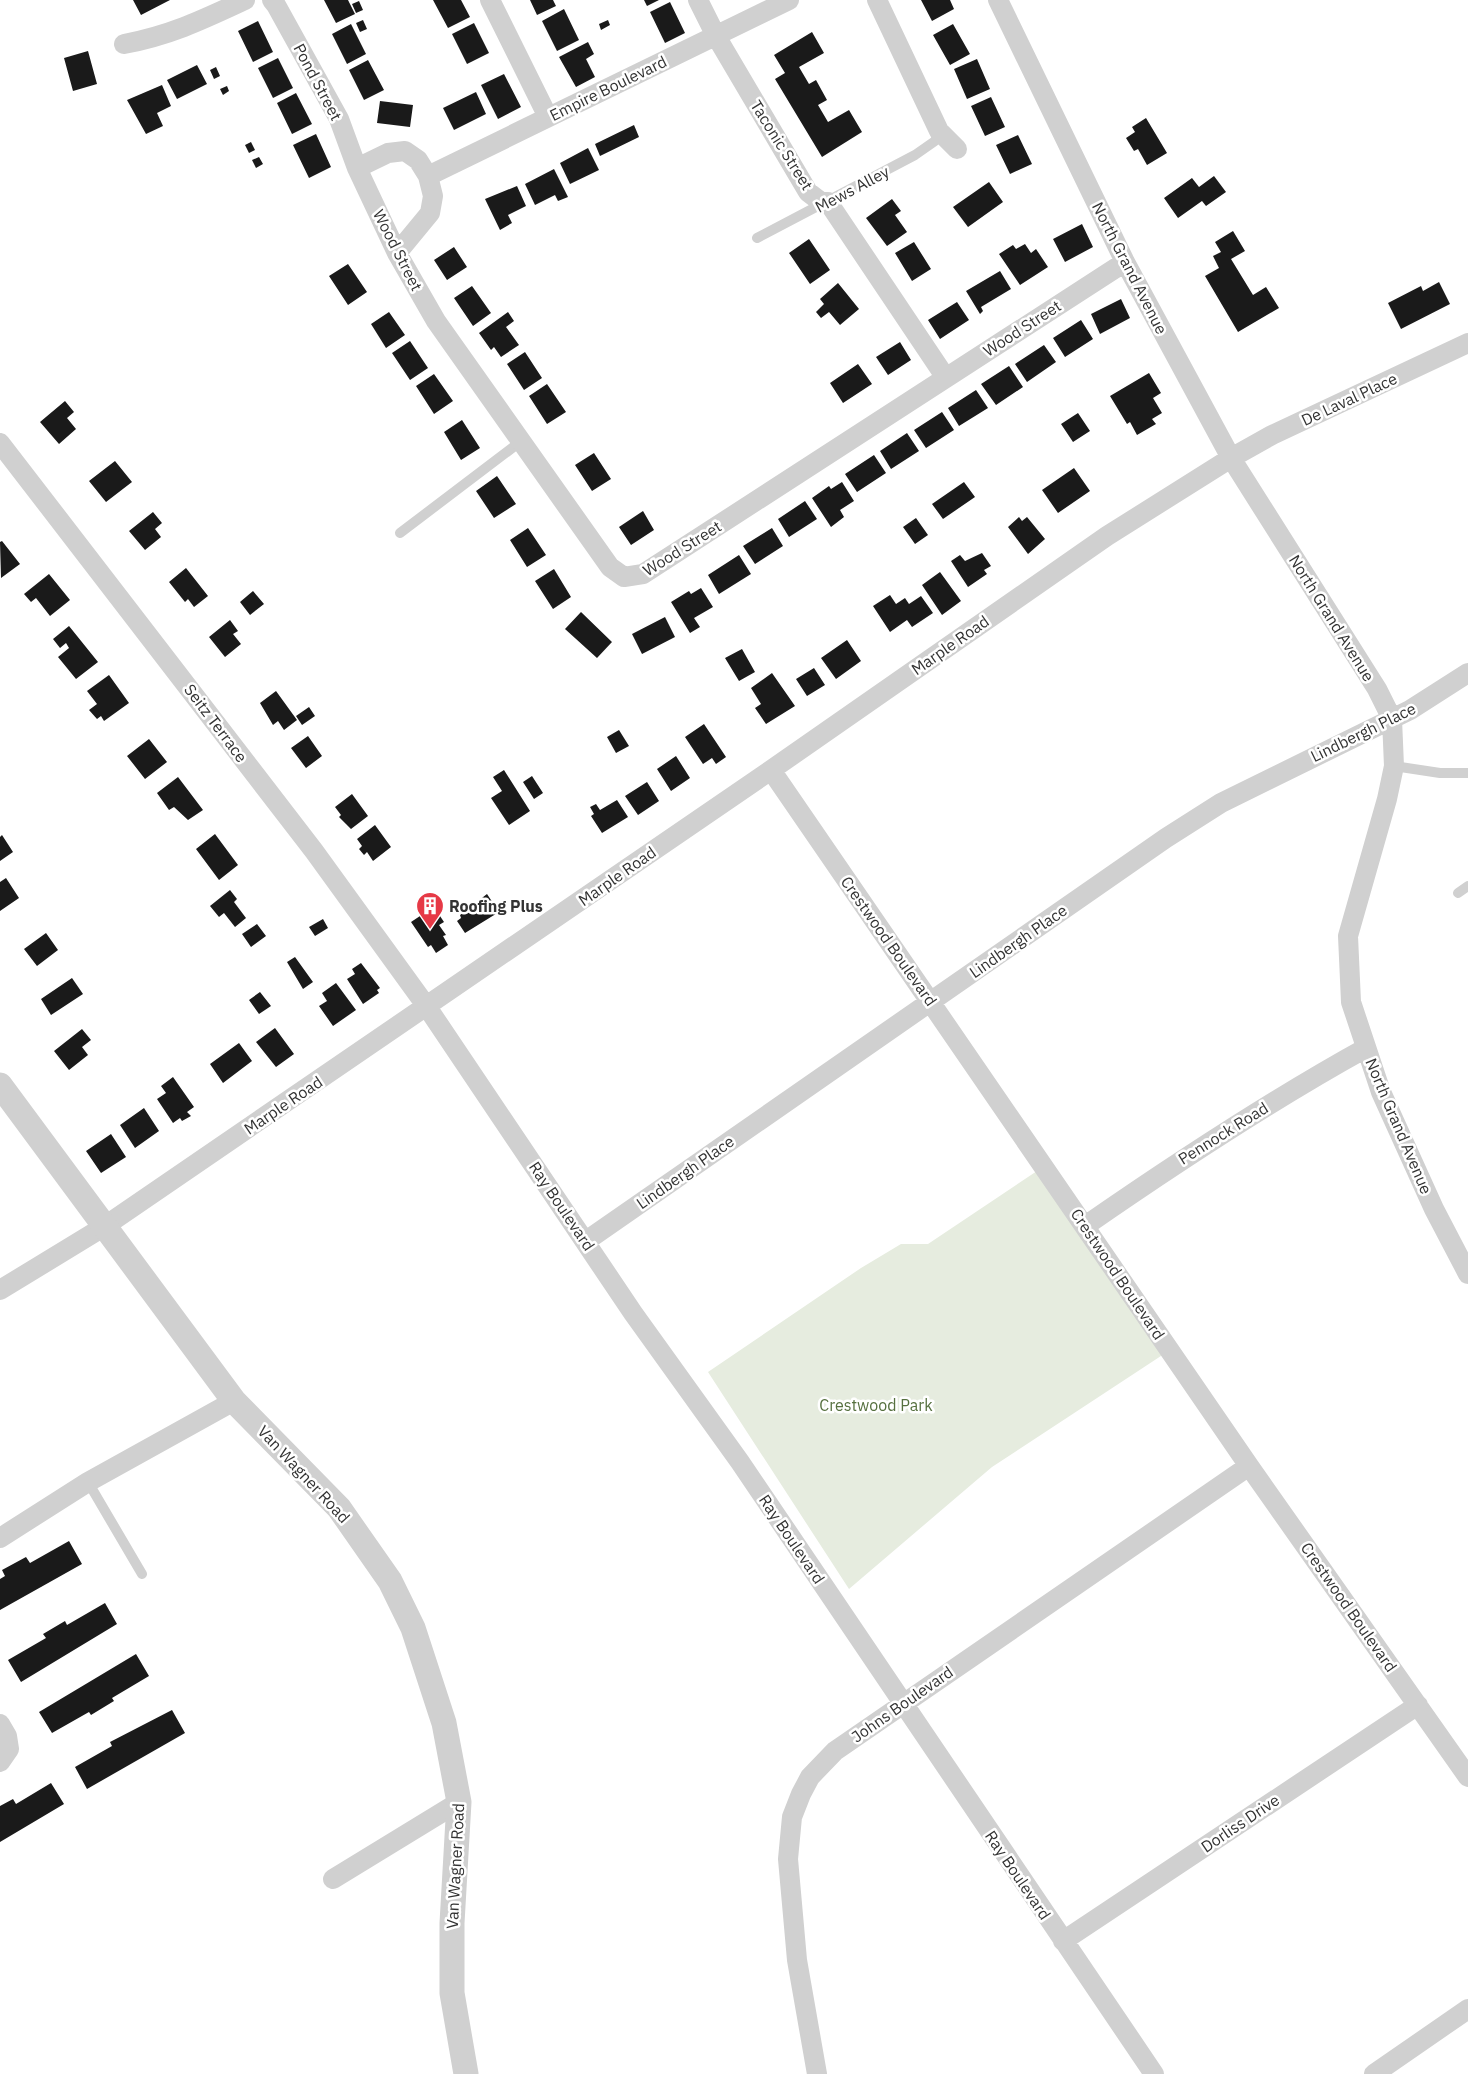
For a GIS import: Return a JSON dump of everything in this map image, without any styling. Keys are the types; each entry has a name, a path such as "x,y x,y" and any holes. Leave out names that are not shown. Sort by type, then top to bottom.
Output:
{"street":[{"path":"124,44 158,38 178,31 245,0"},
{"name":"Pond Street","path":"272,0 276,4 339,119 357,168"},
{"path":"490,0 548,117"},
{"name":"Taconic Street","path":"698,0 716,36 808,192 820,202 828,202 946,378"},
{"name":"Empire Boulevard","path":"428,176 789,0"},
{"path":"877,0 939,131 957,149"},
{"name":"North Grand Avenue","path":"998,0 1125,262 1231,458 1377,689 1392,719 1394,766 1387,799 1348,936 1351,1002 1381,1092 1434,1208 1468,1274"},
{"path":"357,168 388,153 405,151 418,160 428,176 433,196 430,213 397,253"},
{"name":"Wood Street","path":"357,168 397,253 455,350 610,567 624,577 643,574 1125,262"},
{"name":"De Laval Place","path":"1231,458 1272,435 1468,343"},
{"name":"Seitz Terrace","path":"0,443 296,827 427,1007"},
{"name":"Marple Road","path":"0,1290 105,1226 427,1007 1107,536 1231,458"},
{"name":"Lindbergh Place","path":"586,1240 1166,838 1221,803 1410,710 1468,673"},
{"name":"Crestwood Boulevard","path":"771,770 1249,1466 1468,1777"},
{"name":"Ray Boulevard","path":"427,1007 586,1240 633,1313 740,1462 1154,2074"},
{"name":"Pennock Road","path":"1085,1226 1193,1151 1303,1083 1366,1048"},
{"name":"Van Wagner Road","path":"0,1085 234,1400 339,1508 390,1580 412,1628 444,1723 460,1802 452,1923 452,1993 466,2074"},
{"path":"0,1538 88,1482 234,1400"},
{"name":"Johns Boulevard","path":"817,2074 797,1960 788,1859 792,1818 810,1777 834,1751 1249,1466"},
{"name":"Dorliss Drive","path":"1063,1941 1418,1705"},
{"path":"0,1724 7,1736 9,1749 0,1762"},
{"path":"333,1879 460,1802"},
{"path":"1374,2074 1468,2008"}],"lane":[{"name":"Mews Alley","path":"757,238 915,156 935,142 939,131"},
{"path":"400,533 520,442"},
{"path":"1394,766 1440,773 1468,773"},
{"path":"1458,893 1468,886"},
{"path":"88,1482 142,1574"}],"green space":[{"name":"Crestwood Park","path":"1040,1169 1164,1354 992,1467 849,1589 708,1372 861,1268 901,1244 928,1244"}],"building":[{"path":"133,0 170,0 141,15"},
{"path":"324,0 348,0 355,14 336,23"},
{"path":"433,0 461,0 470,17 448,28"},
{"path":"530,0 553,0 556,6 537,15"},
{"path":"644,0 659,0 647,6"},
{"path":"921,0 950,0 954,9 932,21"},
{"path":"359,1 363,10 356,13 352,4"},
{"path":"670,2 685,33 665,43 650,12"},
{"path":"564,9 579,40 557,51 542,21"},
{"path":"363,20 367,29 360,32 356,23"},
{"path":"608,20 610,25 601,30 599,24"},
{"path":"258,21 273,52 253,62 238,31"},
{"path":"474,23 489,53 467,64 452,34"},
{"path":"351,24 366,54 347,64 332,34"},
{"path":"953,24 970,54 950,65 933,35"},
{"path":"812,32 824,53 799,67 809,84 816,80 827,100 818,105 828,122 849,110 862,132 822,157 775,79 785,73 774,55"},
{"path":"588,42 594,54 586,59 595,77 576,87 559,57"},
{"path":"88,51 97,84 73,91 64,58"},
{"path":"278,58 293,88 273,98 258,68"},
{"path":"977,59 990,89 967,99 954,69"},
{"path":"368,60 384,90 364,100 349,70"},
{"path":"197,65 207,84 177,99 167,80"},
{"path":"216,67 220,76 214,79 210,70"},
{"path":"504,74 521,107 498,119 481,85"},
{"path":"162,85 171,106 157,113 163,126 146,134 127,100"},
{"path":"227,86 229,91 223,95 220,89"},
{"path":"476,92 486,114 454,130 443,108"},
{"path":"296,93 312,124 292,134 277,103"},
{"path":"991,97 1005,127 985,136 971,106"},
{"path":"380,101 413,105 410,127 377,123"},
{"path":"1146,118 1167,153 1147,165 1138,149 1134,151 1126,138 1135,132 1132,127"},
{"path":"634,125 639,137 600,156 595,144"},
{"path":"316,134 331,167 309,178 293,145"},
{"path":"1018,135 1032,164 1010,174 996,145"},
{"path":"251,142 255,150 249,153 245,145"},
{"path":"588,148 599,170 570,184 560,163"},
{"path":"259,157 263,164 256,168 252,160"},
{"path":"554,169 568,197 558,201 555,195 535,205 525,184"},
{"path":"1214,176 1226,192 1206,206 1202,201 1178,218 1164,198 1192,178 1199,187"},
{"path":"989,182 1003,202 968,227 953,207"},
{"path":"517,186 526,206 508,215 512,223 500,230 485,199"},
{"path":"892,199 901,211 895,215 907,232 887,246 866,218"},
{"path":"1082,224 1093,247 1065,262 1053,239"},
{"path":"1233,231 1245,251 1231,259 1253,295 1266,287 1279,308 1238,332 1205,276 1219,268 1213,256 1221,252 1215,242"},
{"path":"809,239 830,270 810,284 789,253"},
{"path":"914,242 931,269 912,281 895,253"},
{"path":"1025,244 1031,253 1036,249 1048,267 1020,285 999,254 1013,245 1016,249"},
{"path":"454,247 467,267 447,280 434,260"},
{"path":"348,264 367,292 348,305 329,276"},
{"path":"1000,271 1011,289 981,307 983,311 980,314 966,291"},
{"path":"1439,282 1450,304 1401,329 1388,303 1421,286 1423,291"},
{"path":"838,283 859,309 840,325 829,312 821,318 816,312 824,304 820,299"},
{"path":"472,286 491,313 473,326 454,298"},
{"path":"1121,299 1130,318 1100,334 1091,314"},
{"path":"957,302 969,320 940,339 928,320"},
{"path":"389,312 405,335 386,348 371,324"},
{"path":"508,312 514,321 506,327 519,345 501,357 494,347 491,350 479,333"},
{"path":"1081,320 1093,339 1065,357 1053,338"},
{"path":"410,341 428,368 410,380 392,353"},
{"path":"900,342 911,360 888,375 876,357"},
{"path":"1044,345 1056,362 1027,382 1015,364"},
{"path":"525,352 542,378 524,390 507,364"},
{"path":"858,364 872,384 843,403 830,383"},
{"path":"1009,366 1023,387 996,405 981,384"},
{"path":"1149,373 1161,393 1153,398 1162,413 1152,419 1156,424 1137,435 1130,422 1127,424 1110,396"},
{"path":"434,374 453,401 434,414 416,386"},
{"path":"547,384 566,412 547,424 529,396"},
{"path":"976,390 988,408 959,426 948,408"},
{"path":"65,401 74,412 67,418 76,429 59,444 40,422"},
{"path":"942,412 954,430 926,448 914,430"},
{"path":"1078,413 1090,431 1073,442 1061,424"},
{"path":"462,420 480,448 461,460 444,432"},
{"path":"907,433 919,451 891,469 880,451"},
{"path":"594,453 611,479 592,491 575,465"},
{"path":"874,455 886,473 857,492 845,474"},
{"path":"115,461 132,482 106,502 89,481"},
{"path":"1074,468 1090,491 1058,513 1042,490"},
{"path":"497,476 516,504 494,518 476,491"},
{"path":"842,482 854,501 840,510 844,517 831,527 812,498 829,486 831,489"},
{"path":"964,482 975,497 943,519 932,504"},
{"path":"805,501 817,519 789,537 778,519"},
{"path":"643,511 654,530 631,545 619,527"},
{"path":"153,512 162,523 155,529 161,537 145,550 129,531"},
{"path":"1019,517 1022,521 1027,517 1045,539 1028,554 1008,527"},
{"path":"916,518 928,535 915,544 903,527"},
{"path":"528,528 546,555 527,567 510,540"},
{"path":"772,528 783,546 755,564 743,546"},
{"path":"2,541 20,564 1,578 0,542"},
{"path":"982,553 991,566 984,570 987,574 968,587 951,561 960,555 965,561"},
{"path":"739,555 751,574 719,594 708,575"},
{"path":"186,568 208,596 194,607 188,599 185,602 169,582"},
{"path":"554,569 571,597 553,609 535,581"},
{"path":"940,572 961,601 942,615 922,585"},
{"path":"49,574 70,600 50,616 36,598 31,602 24,594"},
{"path":"701,588 713,607 694,618 700,627 690,633 671,602 689,591 691,594"},
{"path":"253,591 264,604 250,615 240,602"},
{"path":"890,595 896,604 905,598 909,604 921,596 933,613 912,627 907,620 890,632 873,606"},
{"path":"581,612 612,642 597,658 565,629"},
{"path":"665,617 675,637 642,654 632,634"},
{"path":"230,620 238,631 233,634 241,644 225,657 209,637"},
{"path":"69,626 98,662 76,679 58,657 69,648 66,643 60,648 53,639"},
{"path":"847,640 861,661 836,679 821,658"},
{"path":"742,649 755,672 739,681 725,658"},
{"path":"814,668 825,685 807,696 796,679"},
{"path":"772,673 795,706 766,724 755,708 761,704 751,688"},
{"path":"109,675 129,703 104,721 101,716 97,719 89,710 97,704 87,691"},
{"path":"276,691 297,720 284,730 278,721 273,725 260,703"},
{"path":"309,707 315,716 302,725 296,716"},
{"path":"704,724 726,757 716,764 712,758 703,764 685,737"},
{"path":"619,730 629,746 616,753 607,737"},
{"path":"308,736 322,756 306,768 291,748"},
{"path":"149,739 167,762 145,779 127,756"},
{"path":"676,756 690,778 671,791 657,769"},
{"path":"504,770 530,811 509,825 491,798 502,791 493,777"},
{"path":"532,776 543,793 534,799 523,782"},
{"path":"178,777 203,810 188,820 174,807 169,810 157,793"},
{"path":"647,782 659,801 638,815 625,796"},
{"path":"352,794 368,816 351,829 339,817 341,815 335,807"},
{"path":"617,800 628,817 602,833 591,816 594,814 590,807 596,804 600,810"},
{"path":"375,825 391,847 373,861 367,852 364,855 359,849 362,846 357,839"},
{"path":"215,834 238,865 219,880 196,849"},
{"path":"2,835 13,852 0,861 0,837"},
{"path":"6,878 19,898 0,911 0,882"},
{"path":"230,890 237,899 234,902 246,918 235,927 224,913 219,917 210,906"},
{"path":"487,894 499,912 465,933 457,921 461,918 460,915"},
{"name":"Roofing Plus","path":"429,910 435,919 440,916 444,922 439,925 446,935 443,936 448,945 436,953 431,945 428,947 411,922"},
{"path":"323,919 328,928 315,936 309,927"},
{"path":"257,924 266,936 251,947 242,934"},
{"path":"46,933 58,950 37,966 24,949"},
{"path":"295,957 313,982 303,989 287,962"},
{"path":"361,963 380,988 377,990 379,993 363,1004 347,979 355,974 352,969"},
{"path":"72,978 83,994 51,1015 41,999"},
{"path":"336,983 356,1010 333,1026 319,1006 327,1001 322,993"},
{"path":"260,992 271,1006 259,1014 249,1000"},
{"path":"275,1028 294,1054 276,1067 256,1042"},
{"path":"82,1029 91,1040 82,1047 88,1055 69,1070 54,1051"},
{"path":"239,1043 252,1061 223,1083 210,1064"},
{"path":"173,1077 194,1107 187,1112 191,1116 182,1121 180,1118 173,1123 157,1099 166,1093 161,1086"},
{"path":"144,1108 159,1131 135,1148 120,1125"},
{"path":"111,1134 126,1157 101,1173 86,1151"},
{"path":"69,1541 82,1564 0,1610 0,1579 5,1576 2,1570 26,1557 30,1563"},
{"path":"105,1603 117,1624 21,1682 8,1660 46,1638 43,1634 65,1621 67,1625"},
{"path":"136,1654 149,1676 112,1698 114,1701 91,1715 89,1712 52,1733 39,1712"},
{"path":"172,1710 185,1733 87,1789 75,1767 112,1746 110,1742"},
{"path":"51,1783 64,1804 0,1842 0,1806 13,1799 16,1804"}],"place":[{"name":"Roofing Plus","path":"430,930"}]}
